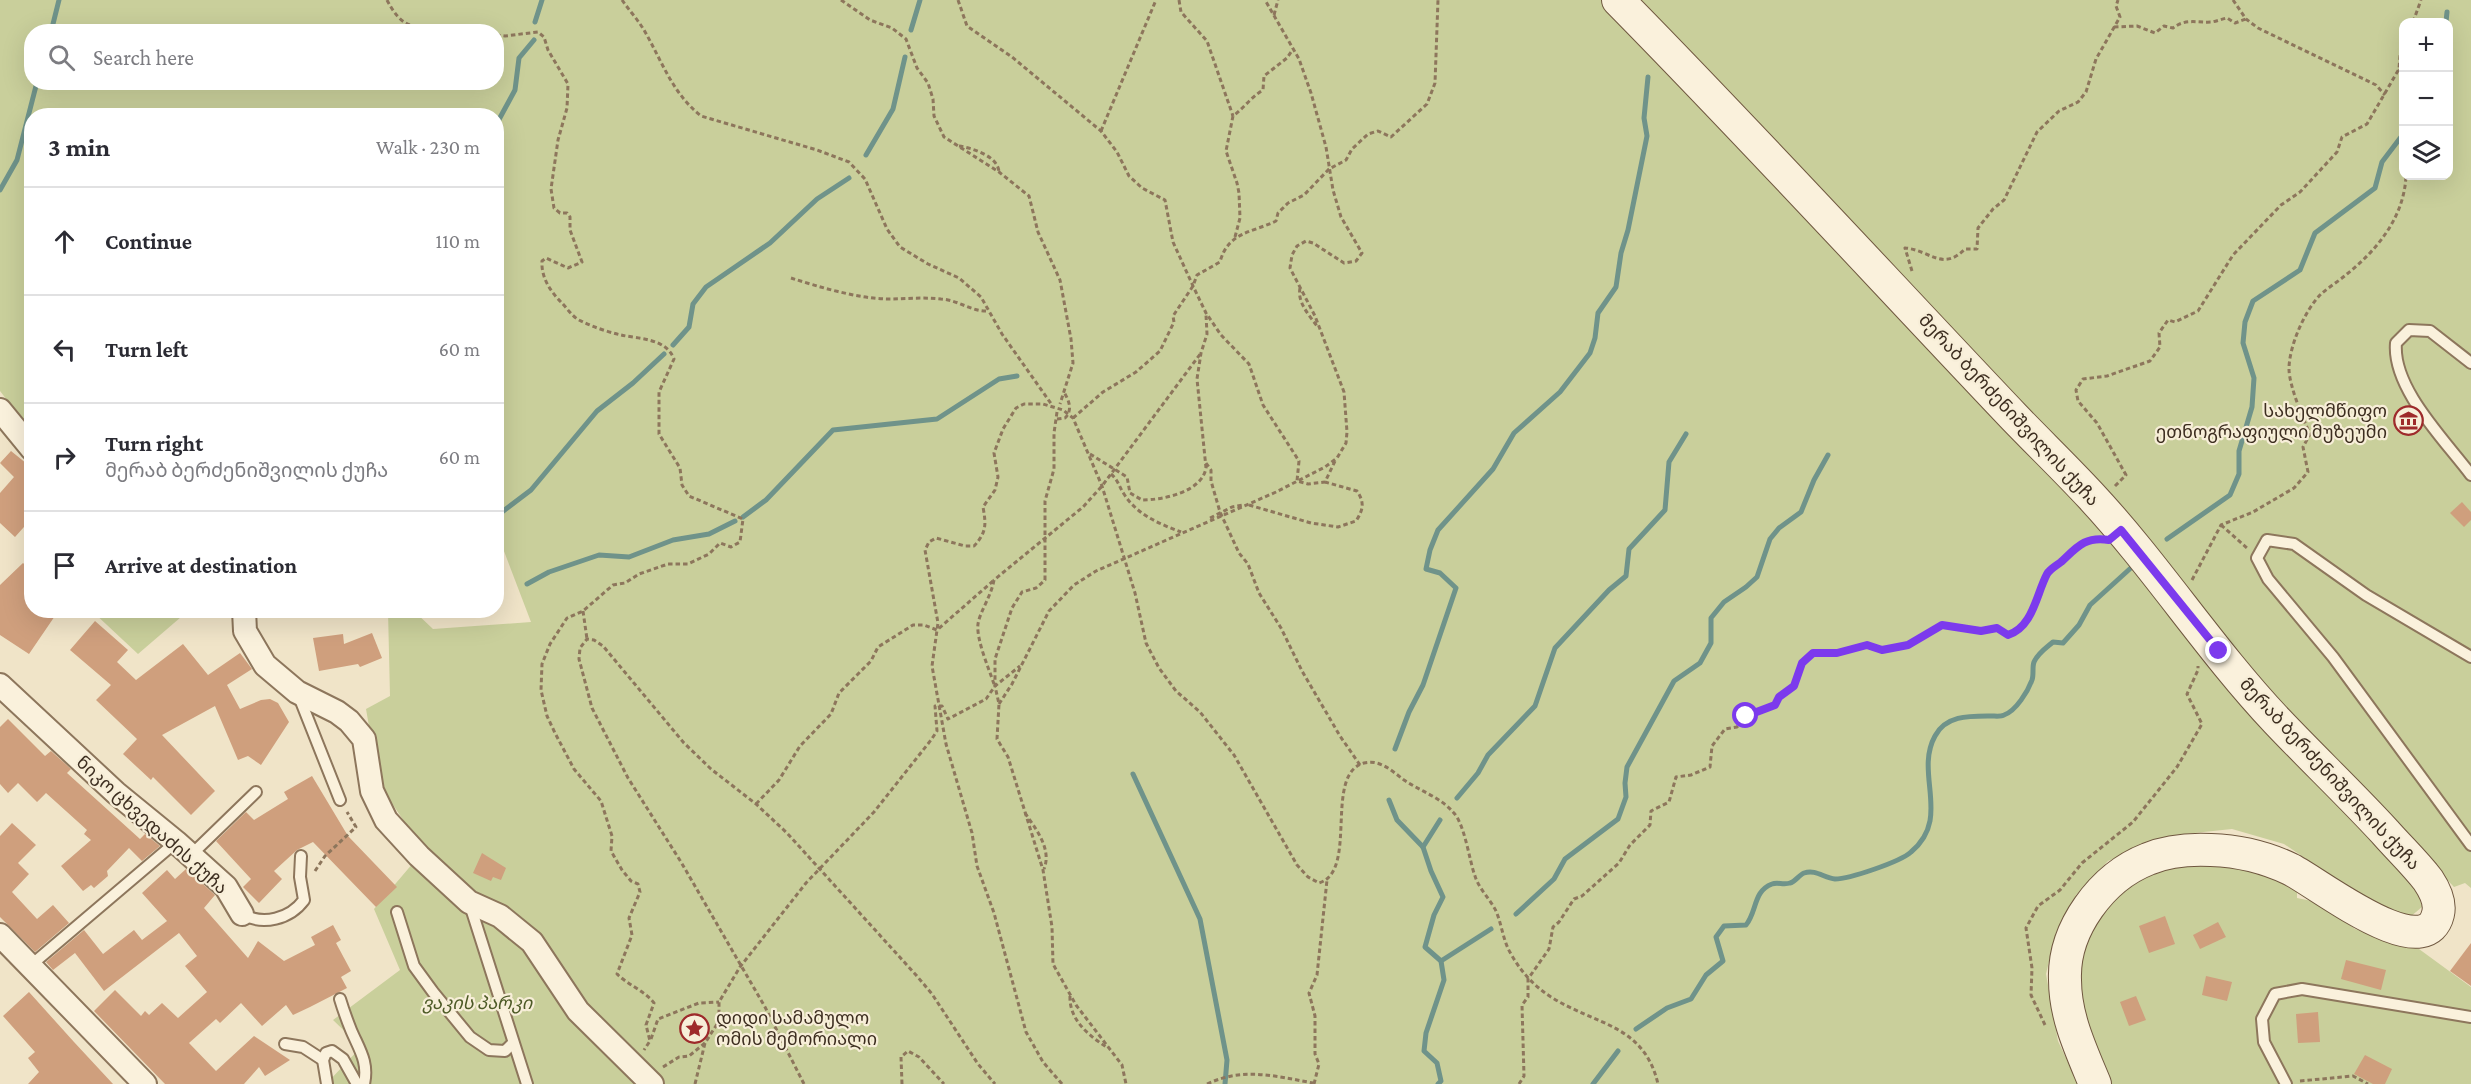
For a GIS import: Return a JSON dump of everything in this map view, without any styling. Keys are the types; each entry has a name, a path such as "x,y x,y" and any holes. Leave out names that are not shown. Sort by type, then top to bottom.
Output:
{"street":[{"name":"მერაბ ბერძენიშვილის ქუჩა","path":"1618,0 1756,141 2090,495 2274,718 2354,799 2428,880 2437,897 2440,911 2431,926 2421,932 2410,931 2390,927 2366,916 2295,871 2266,858 2204,849 2148,858 2112,881 2093,901 2067,953 2064,975 2071,1024 2095,1084"},
{"path":"0,410 24,439"},
{"path":"244,618 245,631 265,665 297,692 349,721 364,739 372,791 386,820 419,856 469,902 500,915 532,942 578,1011 633,1067 658,1075"},
{"name":"ნიკო ცხვედაძის ქუჩა","path":"0,685 116,794 226,887 242,914"},
{"path":"0,935 145,1084"}],"lane":[{"path":"2471,363 2430,331 2409,330 2396,343 2395,359 2405,389 2471,475"},
{"path":"2471,657 2366,595 2294,544 2267,540 2257,558 2268,579 2333,657 2471,845"},
{"path":"297,692 340,800"},
{"path":"30,966 256,792"},
{"name":"ნიკო ცხვედაძის ქუჩა","path":"242,914 253,920 273,920 288,914 301,904 304,900 300,877 301,856"},
{"path":"469,902 527,1084"},
{"path":"397,912 414,966 470,1037 489,1050 505,1051 513,1043"},
{"path":"2286,1083 2264,1042 2262,1019 2275,994 2302,989 2471,1017"},
{"path":"340,999 352,1034 364,1056 366,1071 364,1084"},
{"path":"285,1044 303,1047 323,1060"},
{"path":"327,1084 323,1060 326,1053 332,1051 338,1054 348,1067 357,1084"}],"path":[{"path":"387,0 401,21 406,24"},
{"path":"622,0 643,29 674,88 686,104 701,116 817,150 849,162 865,179 887,229 900,247 928,264 959,278 981,297 1002,334 1053,407"},
{"path":"841,0 870,20 892,28 906,39 917,68 928,83 933,99 934,116 944,137 999,172 1029,196 1038,232 1060,280 1071,339 1073,363 1060,404"},
{"path":"958,0 967,26 1012,57 1101,131 1117,152 1130,176 1142,188 1166,200 1173,242 1193,286 1206,313 1221,335 1249,364 1263,405 1299,461 1297,481"},
{"path":"1101,131 1156,0"},
{"path":"1179,0 1181,12 1207,41 1233,116 1226,151 1238,183 1240,218 1235,237"},
{"path":"1265,0 1294,48 1311,93 1326,147 1341,217 1362,253 1356,261 1344,263 1306,241 1297,246 1292,255 1290,268 1315,316 1344,392 1346,443 1325,482"},
{"path":"1274,15 1278,0"},
{"path":"1073,418 1103,392 1136,372 1160,351 1174,322 1173,316 1193,286 1197,275 1220,262 1223,249 1235,237 1258,230 1276,221 1278,213 1288,203 1304,195 1329,169 1346,159 1352,148 1368,134 1378,131 1391,137 1427,104 1435,83 1438,0"},
{"path":"1895,289 1913,275 1905,248 1915,249 1933,258 1948,260 1957,258 1965,249 1977,249 1978,228 1993,209 2004,200 2037,132 2059,111 2078,102 2086,92 2096,59 2120,17 2116,6 2118,0"},
{"path":"2233,0 2246,19 2258,28 2376,85 2385,95"},
{"path":"2414,18 2421,0"},
{"path":"2114,27 2137,27 2155,33 2164,26 2173,28 2179,23 2195,20 2212,22 2227,18 2235,23 2246,19"},
{"path":"504,36 538,32 544,37 548,50 568,84 567,108 558,140 551,189 554,208 560,213 567,213 570,217 570,230 582,262 568,268 546,258 542,261 549,291 578,320 621,335 644,338 672,352 674,359 659,392 659,434 680,468 682,485 690,496 743,519 740,542 731,547 720,543 709,554 688,564 668,564 639,574 625,583 613,585 583,611 567,618 550,644 542,664 541,690 547,716 574,769 601,801 612,836 611,851 622,870 638,884 640,892 629,918 632,935 617,974 648,996 654,1003 646,1025 650,1041"},
{"path":"1233,116 1244,108 1250,98 1263,90 1264,75 1287,58 1294,48"},
{"path":"2090,495 2100,484 2115,487 2127,475 2097,423 2078,401 2076,390 2083,379 2108,376 2150,362 2160,347 2159,333 2168,320 2175,322 2198,311 2233,255 2281,205 2300,192 2337,152 2342,137 2367,124 2399,69"},
{"path":"957,146 970,148 993,160 999,167 999,172"},
{"path":"2181,604 2221,525 2253,512 2294,488 2308,472 2303,447 2310,434 2301,414 2289,370 2295,336 2320,295 2349,273 2384,238 2405,196 2406,180"},
{"path":"791,278 824,289 861,296 884,299 942,299 956,302 977,312 989,311"},
{"path":"1300,288 1298,295 1302,304 1320,330"},
{"path":"1089,453 1127,477 1130,493 1136,498 1146,500 1176,494 1197,483 1204,476 1206,465 1198,389 1201,353 1207,334 1206,313"},
{"path":"937,630 1083,507 1102,486 1201,353"},
{"path":"1056,419 1065,418 1069,414 1070,403 1064,392"},
{"path":"1062,1084 1043,1062 1026,1032 994,914 977,866 972,833 946,744 932,666 938,623 926,550 929,542 936,538 965,546 974,546 986,529 983,507 995,490 998,477 994,453 1003,429 1016,408 1024,404 1043,404 1069,414 1073,418 1102,486 1135,593 1146,643 1159,668 1176,691 1200,712 1234,755 1297,865 1308,877 1319,882 1327,880"},
{"path":"995,686 995,659 1012,608 1022,592 1036,588 1045,580 1045,501 1054,469 1057,412"},
{"path":"999,704 1023,664 1049,611 1074,585 1096,571 1297,481 1325,467 1337,458"},
{"path":"1206,465 1210,470 1220,512 1239,553 1248,564 1259,593 1281,628 1302,672 1360,765"},
{"path":"1111,474 1119,481 1124,494 1138,509 1156,522 1181,532"},
{"path":"1204,522 1232,507 1247,505 1311,523 1338,527 1356,521 1362,512 1363,501 1357,491 1325,482 1308,484 1297,481"},
{"path":"2221,525 2257,558"},
{"path":"1519,1084 1524,1076 1522,1005 1528,997 1528,979 1549,949 1553,927 1559,922 1574,899 1582,896 1619,862 1630,845 1650,825 1651,811 1669,802 1676,777 1690,775 1710,767 1712,746 1725,729 1737,727 1746,716 1775,705 1779,697 1794,686 1802,663 1813,653 1837,653 1867,645 1882,650 1908,645 1942,625 1981,631 1997,628 2008,635 2018,632 2032,612 2048,572 2076,546 2096,538 2109,540 2121,530"},
{"path":"994,580 992,594 978,625 983,652 999,704 998,739 1008,756 1023,811 1043,870 1052,927 1053,964 1083,1015 1122,1065 1126,1084"},
{"path":"583,611 587,639 580,648 579,659 592,708 628,778 681,862 765,1007 804,1084"},
{"path":"756,804 779,780 800,746 831,714 839,693 871,662 878,647 913,625 924,625 937,630"},
{"path":"587,639 594,640 603,646 684,743 711,769 756,804 787,833 932,994 978,1065 996,1084"},
{"path":"939,706 944,708 948,719 987,699 995,686 1023,664"},
{"path":"694,1084 705,1043 719,1020 718,1002 740,967 818,869 874,812 931,740 937,731 935,706 939,706"},
{"path":"1207,1084 1225,1076 1262,1074 1313,1084 1318,1064 1315,1054 1315,1016 1309,993 1317,975 1327,880 1333,873 1339,858 1341,803 1349,777 1365,763 1383,764 1415,787 1440,800 1455,814 1476,879 1496,911 1509,952 1528,979 1551,997 1625,1032 1646,1052 1654,1067 1658,1084"},
{"path":"1023,811 1044,845 1048,859 1043,870"},
{"path":"325,856 356,827"},
{"path":"1070,994 1070,1005 1076,1019 1094,1040 1111,1050"},
{"path":"633,1067 650,1041 658,1019 699,1003 718,1002"},
{"path":"658,1075 679,1057 689,1056 705,1043"},
{"path":"902,1084 901,1058 908,1052 919,1057 944,1084"},
{"path":"2286,1083 2353,1076 2368,1084"}],"green space":[{"name":"ვაკის პარკი","path":"0,0 2471,0 2471,888 2465,883 2454,887 2290,715 2417,889 2422,907 2410,917 2389,910 2355,892 2284,844 2232,829 2175,835 2108,861 2076,895 2056,932 2046,974 2058,1041 2078,1084 328,1084 361,1047 333,1020 400,970 374,909 419,856 420,845 379,784 366,709 390,696 388,618 421,618 433,629 531,622 504,551 504,108 24,108 24,422 0,391"},
{"path":"99,618 180,618 138,654"},
{"path":"2208,862 2261,869 2297,886 2297,898 2317,902 2355,929 2419,949 2471,987 2471,1084 2109,1084 2082,1017 2079,953 2089,926 2129,884 2161,868"}],"building":[{"path":"11,451 24,462 24,527 15,537 0,523 0,493 14,477 0,463"},
{"path":"2462,502 2471,512 2471,520 2464,527 2450,513"},
{"path":"23,563 24,618 54,618 29,654 0,635 0,585"},
{"path":"95,621 128,650 117,662 136,680 183,644 208,675 240,653 252,669 227,685 240,709 261,700 270,699 278,703 289,722 261,765 248,756 238,760 215,706 162,735 215,791 191,815 153,777 151,780 123,754 137,739 96,700 111,685 70,650"},
{"path":"372,633 382,658 360,667 358,664 319,671 313,638 343,634 344,644"},
{"path":"8,719 45,756 51,751 71,769 67,773 140,839 145,834 160,846 142,861 129,848 107,871 108,876 94,888 91,885 83,891 61,866 91,840 84,834 87,830 46,793 37,802 18,783 8,793 0,784 0,727"},
{"path":"312,776 348,836 397,887 376,907 313,842 297,850 274,871 282,879 259,903 243,887 251,879 216,841 246,812 254,820 288,799 284,792"},
{"path":"12,823 36,845 18,863 29,874 12,892 37,919 53,905 69,923 35,952 0,917 0,836"},
{"path":"482,853 506,868 501,880 493,877 491,881 473,873"},
{"path":"186,869 215,895 204,908 248,958 258,941 284,961 315,945 311,937 333,925 341,940 336,943 351,971 341,977 347,988 293,1015 286,1005 262,1026 241,1003 220,1023 216,1019 189,1043 216,1071 254,1036 290,1060 265,1076 259,1067 244,1084 165,1084 94,1011 115,990 141,1016 145,1011 149,1015 162,1003 178,1018 207,992 185,966 197,956 179,933 104,991 75,953 53,970 46,962 84,930 103,954 134,930 142,940 167,921 142,893 167,870 175,879"},
{"path":"2165,916 2175,944 2149,953 2139,926"},
{"path":"2218,922 2226,937 2200,949 2193,935"},
{"path":"2471,943 2471,986 2450,971"},
{"path":"2346,960 2386,970 2381,990 2341,979"},
{"path":"2206,976 2232,982 2227,1001 2202,995"},
{"path":"29,992 113,1084 28,1084 39,1072 28,1058 35,1052 3,1016"},
{"path":"2136,996 2146,1020 2129,1026 2120,1002"},
{"path":"2318,1012 2320,1042 2298,1043 2296,1014"},
{"path":"2365,1055 2392,1069 2385,1084 2373,1084 2354,1074"}],"waterway":[{"path":"53,24 59,0"},
{"path":"535,22 542,0"},
{"path":"911,30 920,0"},
{"path":"2446,18 2447,12"},
{"path":"504,110 515,90 519,58 534,40"},
{"path":"866,155 893,109 905,57"},
{"path":"1395,749 1409,712 1423,685 1456,588 1440,573 1426,569 1438,530 1493,469 1514,433 1560,392 1590,353 1595,338 1598,313 1616,287 1621,253 1628,230 1647,136 1644,118 1648,77"},
{"path":"30,108 35,90"},
{"path":"0,190 17,160 24,133"},
{"path":"2167,539 2230,495 2239,474 2239,451 2252,407 2254,378 2243,343 2245,322 2253,301 2300,270 2315,233 2375,188 2382,162 2399,140"},
{"path":"673,345 689,327 693,304 706,287 770,243 817,199 849,178"},
{"path":"504,510 531,490 597,411 633,383 664,354"},
{"path":"743,517 766,500 833,430 937,419 999,379 1017,376"},
{"path":"1457,798 1478,773 1488,755 1535,706 1555,648 1609,590 1626,576 1629,549 1665,510 1669,462 1686,434"},
{"path":"1516,914 1554,879 1565,859 1618,819 1626,797 1627,767 1674,681 1700,663 1711,643 1711,618 1724,602 1757,577 1770,539 1779,528 1801,512 1814,480 1828,455"},
{"path":"527,584 549,572 599,555 629,557 673,540 709,534 735,521"},
{"path":"1636,1029 1667,1008 1691,999 1706,975 1723,961 1716,937 1724,926 1746,925 1758,897 1766,887 1774,883 1792,882 1808,872 1835,879 1851,876 1886,865 1911,852 1923,839 1929,825 1931,810 1928,765 1930,750 1940,729 1945,724 1959,718 2001,716 2013,709 2030,684 2033,678 2033,664 2042,651 2053,642 2063,643 2079,625 2090,605 2133,566"},
{"path":"1133,774 1200,919 1227,1060 1225,1084"},
{"path":"1389,800 1397,820 1423,847 1443,897 1434,915 1425,947 1441,961 1444,980 1426,1033 1424,1051 1437,1063 1441,1081 1438,1084"},
{"path":"1423,847 1440,820"},
{"path":"1441,961 1491,929"},
{"path":"1593,1084 1618,1051"}],"place":[{"name":"სახელმწიფო ეთნოგრაფიული მუზეუმი","path":"2408,421"},
{"name":"დიდი სამამულო ომის მემორიალი","path":"695,1028"}],"route":[{"path":"1746,716 1775,705 1779,697 1794,686 1802,663 1813,653 1837,653 1867,645 1882,650 1908,645 1942,625 1981,631 1997,628 2008,635 2018,632 2032,612 2048,572 2076,546 2096,538 2109,540 2121,530 2219,651"}]}
